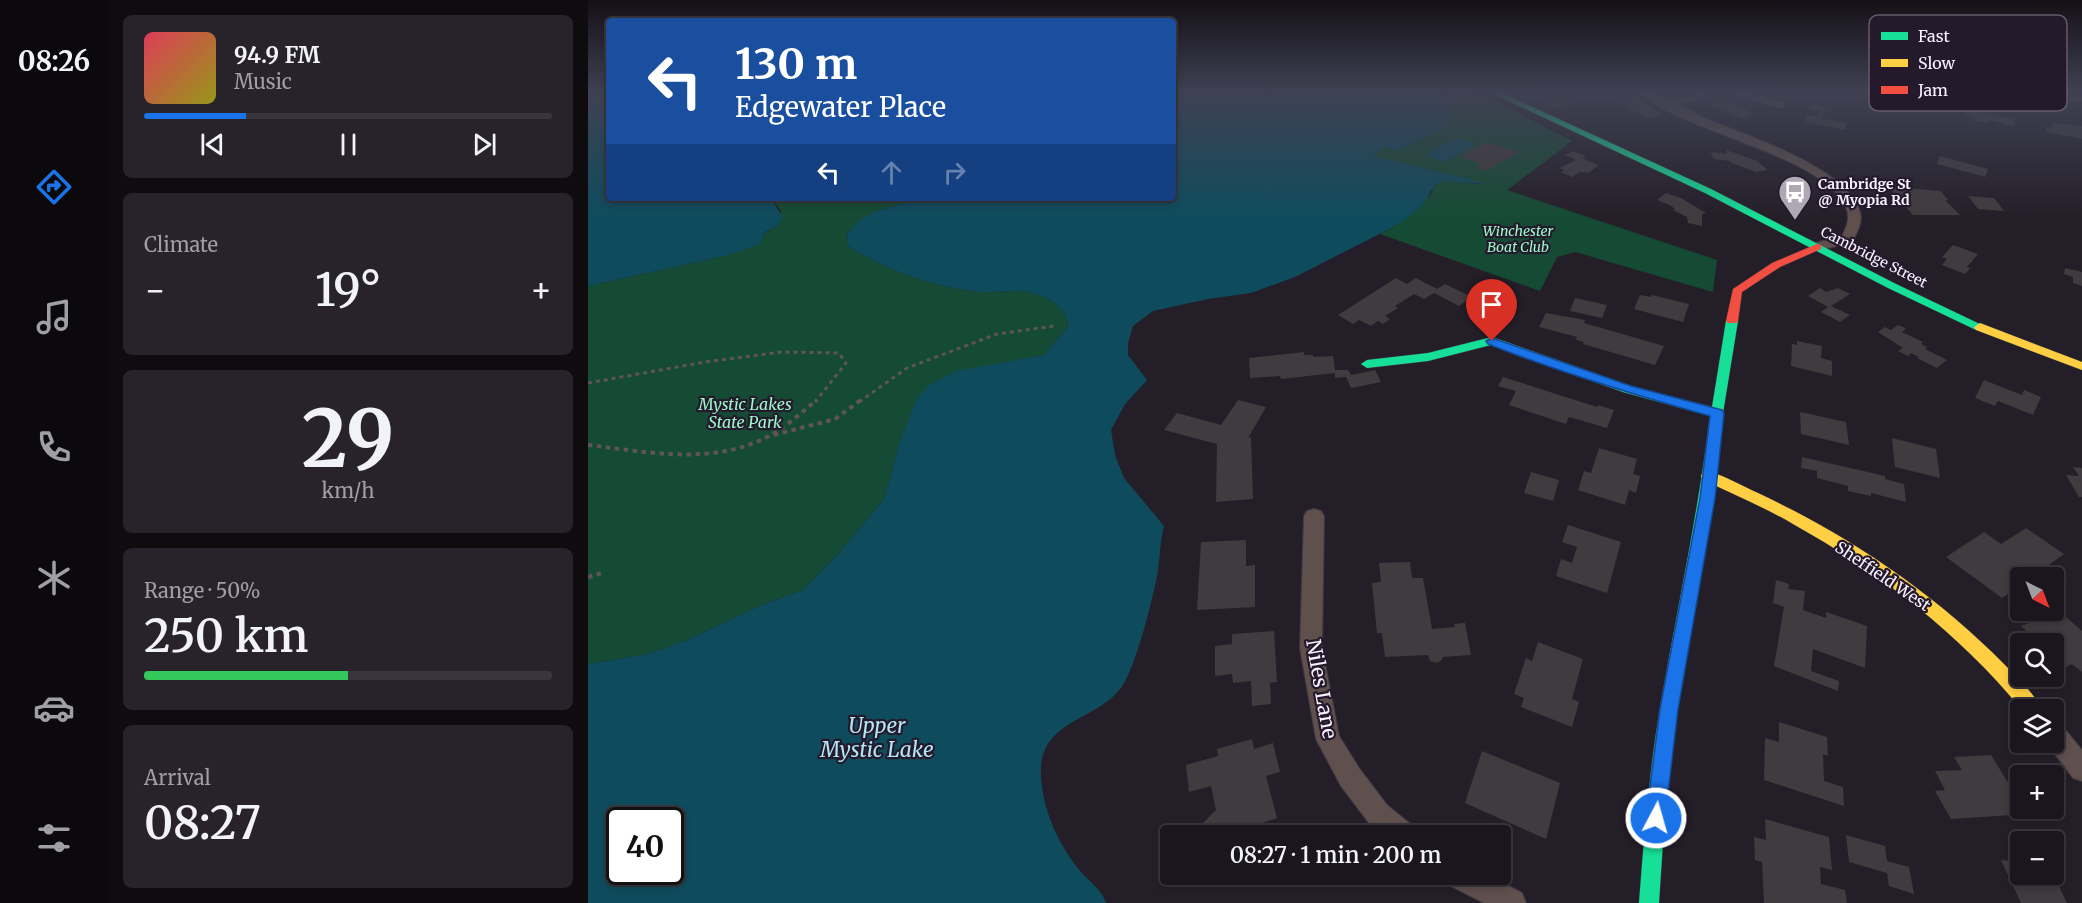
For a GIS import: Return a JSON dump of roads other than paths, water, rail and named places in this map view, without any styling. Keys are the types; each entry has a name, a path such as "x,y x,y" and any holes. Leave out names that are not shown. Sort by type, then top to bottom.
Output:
{"main road":[{"name":"Cambridge Street","path":"1579,134 1682,178 1980,328 2014,343 2082,366"},
{"path":"1649,903 1658,796 1669,709 1707,498 1717,413 1737,291 1776,265 1817,247"},
{"path":"1367,364 1428,357 1492,341 1627,389 1717,413"},
{"name":"Sheffield West","path":"1708,476 1798,520 1863,561 1939,614 2024,699"}],"street":[{"path":"1734,134 1810,169 1833,184 1853,208 1853,229 1847,239 1817,247"},
{"name":"Niles Lane","path":"1314,516 1311,648 1328,740 1350,777 1378,814 1392,825"},
{"path":"2064,741 2082,753"},
{"path":"2064,747 2082,769"},
{"path":"1477,885 1512,903"}],"water":[{"path":"588,134 606,134 606,201 773,201 783,218 778,225 764,233 760,244 729,255 588,286"},
{"name":"Upper Mystic Lake","path":"1176,134 1431,134 1398,150 1384,146 1373,156 1488,184 1441,181 1434,186 1423,205 1399,224 1295,277 1251,293 1208,299 1153,311 1133,326 1128,343 1128,355 1147,380 1125,404 1111,430 1115,455 1124,478 1164,526 1156,583 1138,649 1127,678 1110,699 1070,724 1048,744 1042,758 1041,777 1045,803 1059,839 1073,862 1099,890 1106,903 588,903 588,664 648,654 687,640 762,605 803,590 839,553 884,499 899,445 916,400 928,386 956,371 1044,355 1068,327 1062,310 1042,296 1023,291 981,292 945,286 896,271 864,255 848,246 847,234 860,220 877,211 912,201 1176,201"},
{"path":"1459,138 1476,145 1443,162 1427,155 1443,144"}],"place":[{"name":"Cambridge St @ Myopia Rd","path":"1795,221"}],"park label":[{"name":"Winchester Boat Club","path":"1518,240"},
{"name":"Mystic Lakes State Park","path":"745,413"}]}
